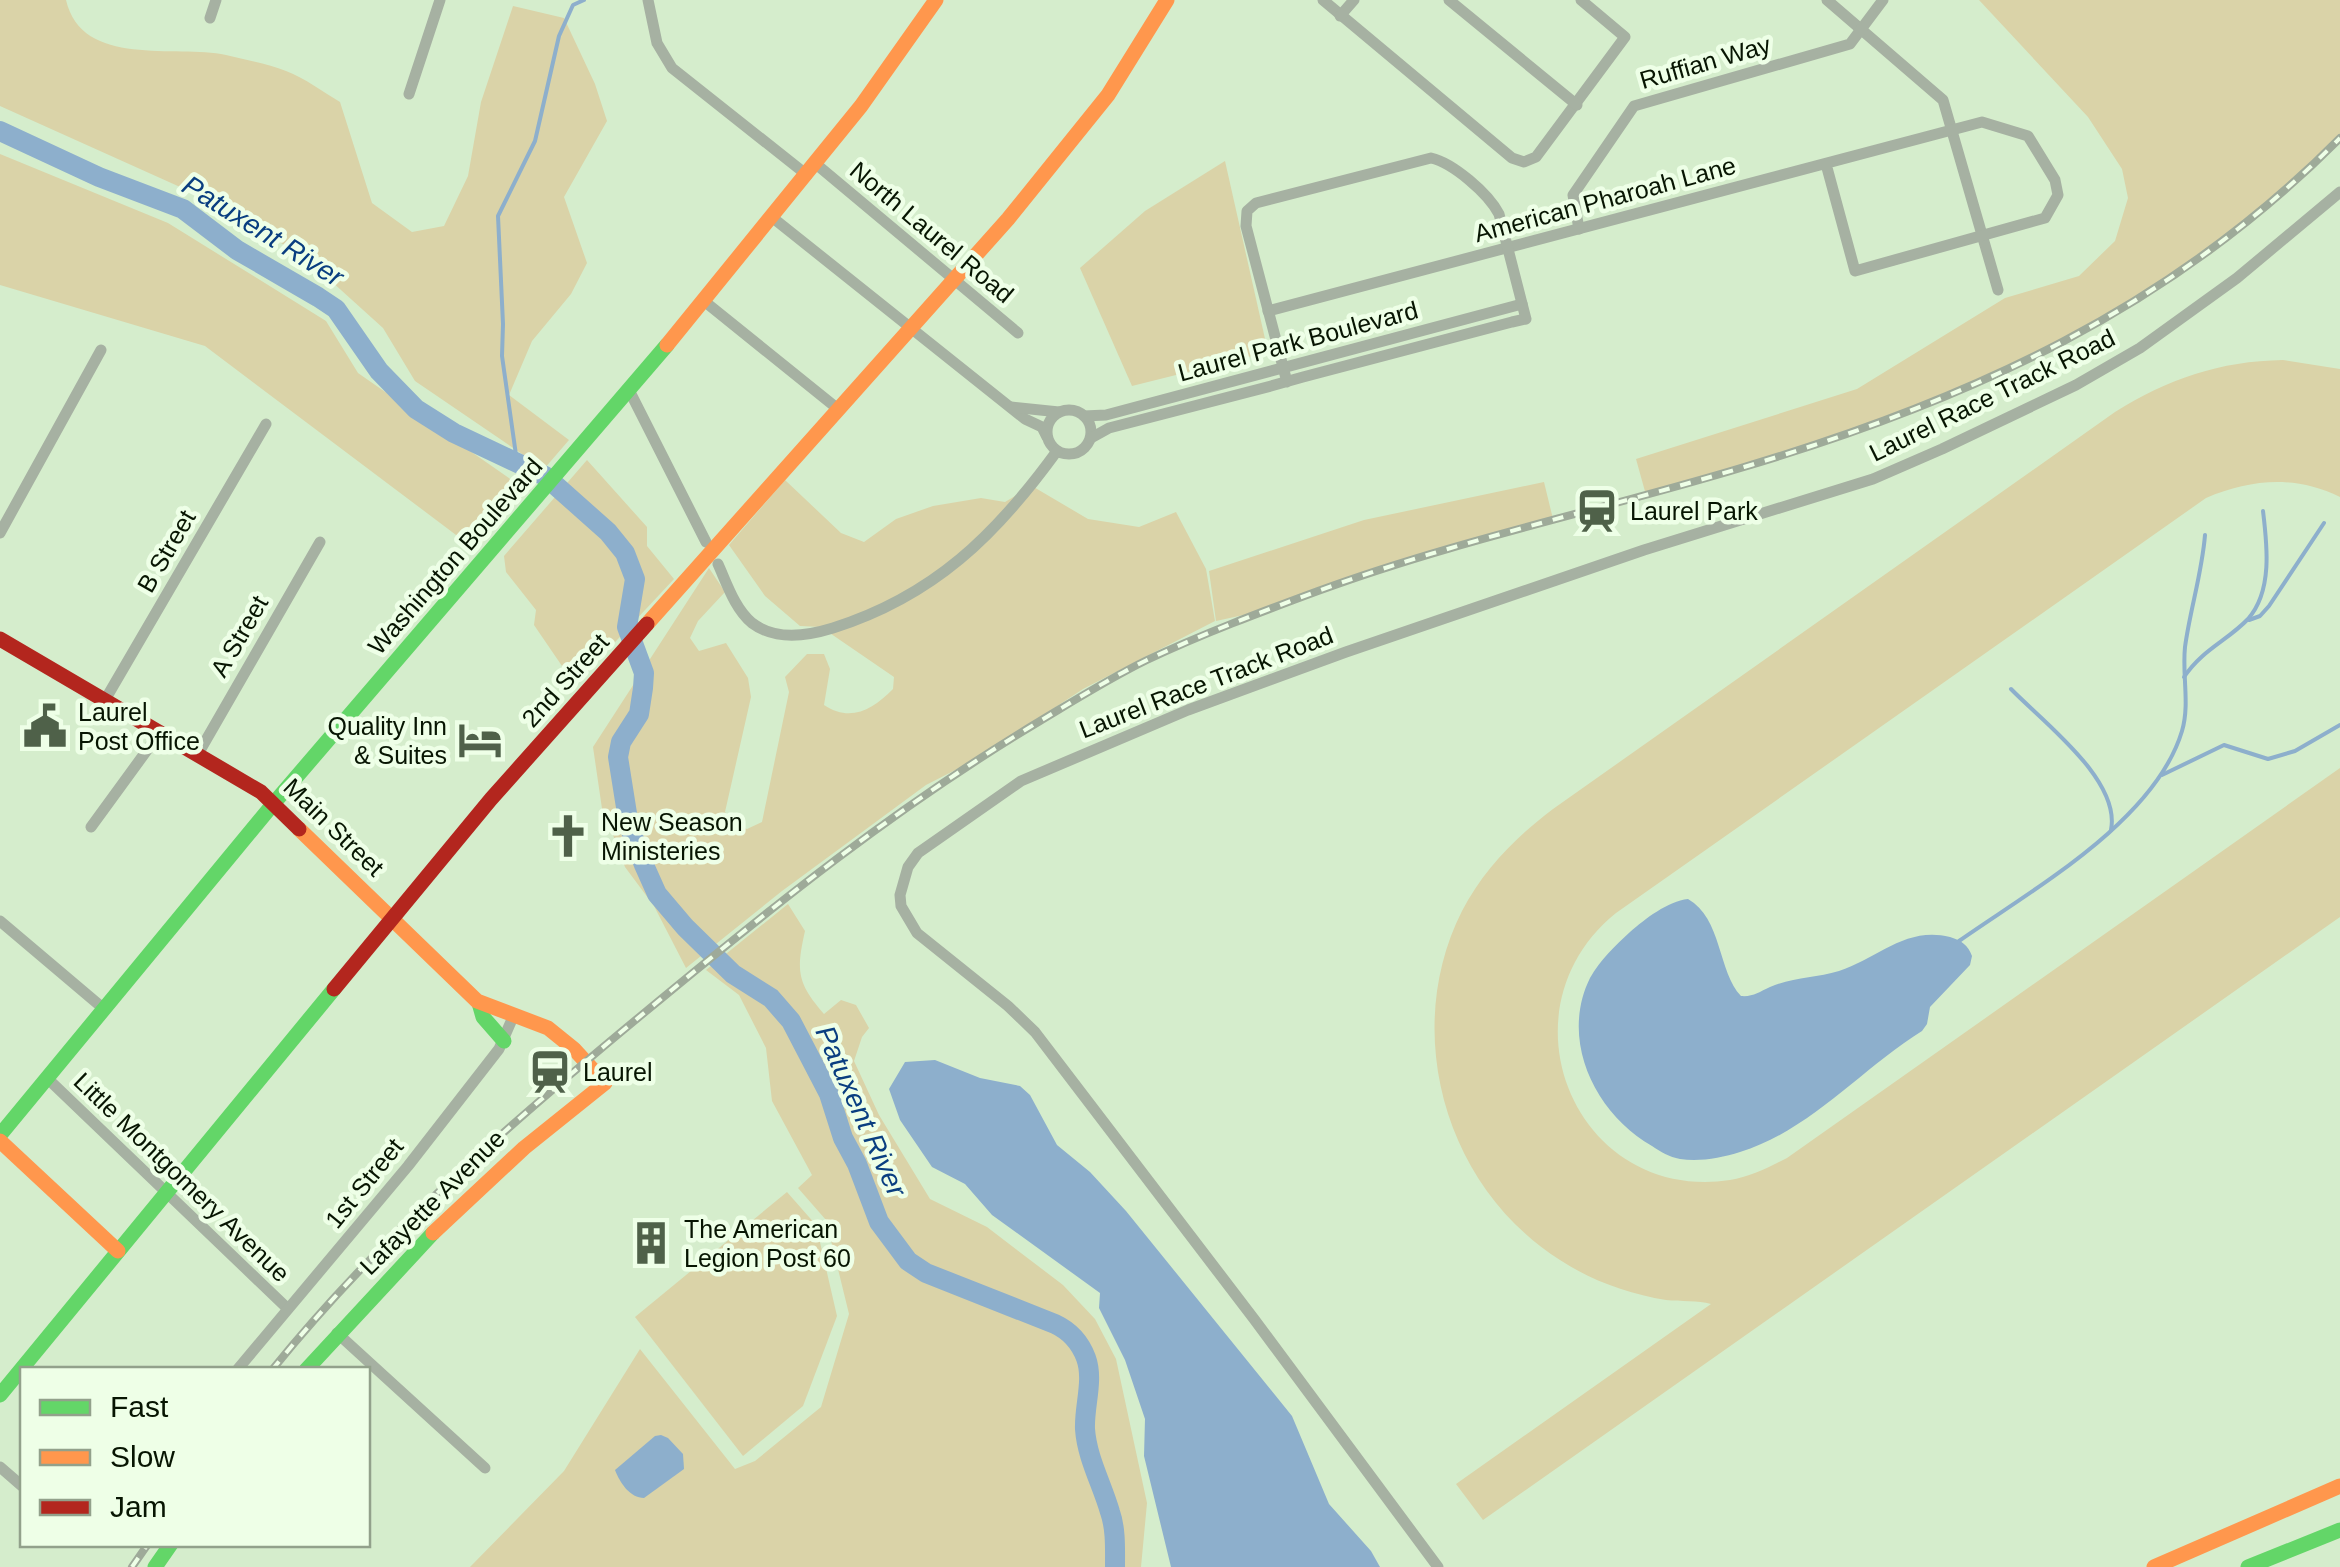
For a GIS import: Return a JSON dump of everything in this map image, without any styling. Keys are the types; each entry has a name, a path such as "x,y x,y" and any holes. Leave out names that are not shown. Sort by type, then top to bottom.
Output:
{"main road":[{"name":"Washington Boulevard","path":"0,1138 274,804 580,450 773,218 884,75 936,0"},
{"name":"2nd Street","path":"23,1367 491,799 954,280 1084,128 1167,0"},
{"name":"Main Street","path":"0,639 248,782 479,1002 492,1011 558,1034 604,1083"},
{"path":"479,1002 483,1017 504,1042"},
{"name":"Lafayette Avenue","path":"309,1367 462,1202 527,1142 604,1083"},
{"path":"0,1138 118,1250"},
{"name":"2nd Street","path":"0,1395 20,1370"},
{"path":"2154,1567 2340,1486"},
{"path":"2248,1567 2340,1530"}],"street":[{"path":"210,18 216,0"},
{"path":"410,94 440,0"},
{"name":"North Laurel Road","path":"648,0 657,43 672,68 690,85 812,170 1018,334"},
{"path":"1323,0 1518,161 1536,157 1624,36 1581,0"},
{"path":"1340,16 1354,0"},
{"path":"1449,0 1577,104"},
{"path":"1827,0 1935,91 1949,112 1998,290"},
{"path":"1861,28 1883,0"},
{"name":"Ruffian Way","path":"1579,229 1573,194 1634,106 1850,44 1861,28"},
{"name":"American Pharoah Lane","path":"1268,311 1982,122 2028,136 2058,194 2044,218 1982,236"},
{"path":"1287,382 1246,226 1247,211 1256,203 1431,158 1444,162 1491,202 1499,214 1522,304"},
{"path":"1826,164 1855,271 1982,236"},
{"name":"Laurel Race Track Road","path":"1438,1567 1036,1032 917,933 901,906 908,867 929,843 1034,773 1170,717 1626,556 1873,478 2009,418 2140,348 2237,278 2340,192"},
{"path":"718,564 739,609 764,630 804,635 838,626 921,590 948,570 1032,486 1058,451 1042,427 773,218"},
{"path":"704,301 838,409"},
{"name":"Laurel Park Boulevard","path":"1011,406 1106,416 1522,304 1526,319 1110,428 1091,438 1076,454 1058,451"},
{"path":"0,533 100,350"},
{"path":"629,390 706,542"},
{"path":"1047,437 1048,422 1059,412"},
{"path":"1084,416 1090,424 1091,438"},
{"name":"B Street","path":"105,700 266,424"},
{"name":"A Street","path":"198,754 320,542"},
{"path":"91,827 160,731"},
{"path":"0,921 104,1009"},
{"name":"1st Street","path":"239,1367 367,1218 504,1042 513,1016"},
{"name":"Little Montgomery Avenue","path":"46,1078 287,1308"},
{"path":"337,1333 485,1468"},
{"path":"0,1467 20,1484"}],"shaded area":[{"path":"0,0 66,0 75,22 110,45 226,55 307,81 340,102 372,203 412,232 444,226 468,176 481,102 513,6 564,18 595,84 607,121 564,197 587,263 571,294 532,341 509,395 569,440 544,469 415,381 383,328 310,262 229,209 0,106"},
{"path":"1979,0 2340,0 2340,137 2266,205 2161,286 2018,367 1835,439 1646,495 1636,459 1857,389 2005,298 2079,276 2115,241 2128,198 2122,169 2088,117"},
{"path":"0,154 168,223 326,321 358,373 526,490 476,550 205,346 0,285"},
{"path":"1225,161 1268,352 1132,386 1080,268 1145,211"},
{"path":"2283,360 2340,369 2340,497 2306,485 2273,482 2206,498 1616,913 1580,953 1561,999 1558,1046 1570,1092 1594,1131 1630,1162 1676,1179 1730,1180 1787,1158 2340,768 2340,917 1483,1520 1456,1484 1711,1304 1666,1300 1625,1290 1560,1260 1520,1229 1488,1192 1462,1149 1445,1104 1436,1055 1435,1006 1444,958 1462,911 1480,881 1514,843 1553,809 2115,412 2195,374 2238,364"},
{"path":"587,460 647,527 647,546 674,579 575,685 534,625 536,610 506,572 504,556"},
{"path":"785,480 841,533 864,542 896,519 933,506 981,498 1005,502 1032,486 1088,519 1139,527 1176,512 1206,569 1215,621 1083,689 977,759 926,785 782,891 686,968 654,906 625,867 613,835 605,829 593,747 709,568 725,592 698,621 690,638 699,651 726,643 748,678 751,697 725,812 735,824 747,829 762,822 789,692 785,677 807,654 824,654 830,669 824,705 834,710 861,711 893,689 894,677 821,627 800,626 765,596 729,545"},
{"path":"1544,482 1553,519 1431,553 1271,609 1216,621 1209,571 1364,520"},
{"path":"788,904 805,931 800,967 808,994 824,1014 841,1000 856,1005 869,1028 854,1061 879,1115 930,1199 987,1227 1063,1285 1095,1319 1116,1359 1147,1503 1141,1567 470,1567 564,1471 640,1349 735,1469 755,1461 821,1407 849,1314 826,1220 798,1188 812,1175 772,1101 766,1048 739,995 706,970"},
{"path":"787,1192 816,1225 837,1316 803,1406 743,1456 635,1317"}],"water":[{"path":"1688,899 1707,919 1741,996 1787,981 1839,971 1920,936 1954,939 1966,946 1972,956 1970,965 1930,1007 1922,1031 1813,1114 1766,1142 1740,1152 1710,1159 1680,1159 1652,1146 1614,1115 1588,1074 1579,1026 1581,1002 1603,959 1650,916"},
{"path":"935,1060 980,1078 1020,1086 1030,1095 1057,1145 1090,1172 1126,1211 1292,1416 1329,1504 1371,1551 1380,1567 1171,1567 1144,1456 1145,1419 1125,1360 1099,1308 1100,1293 992,1215 965,1184 932,1167 900,1120 889,1089 905,1062"},
{"path":"661,1435 683,1454 684,1469 644,1498 634,1495 615,1470"}],"waterway":[{"path":"517,462 502,356 498,216 535,141 559,36 573,5 584,0"},
{"name":"Patuxent River","path":"0,131 99,177 183,209 237,250 336,309 379,371 416,409 454,433 545,476 608,532 625,553 635,579 627,627 644,673 639,714 621,742 618,757 629,826 657,894 733,974 771,998 791,1021 829,1094 879,1222 908,1261 926,1273 1055,1324 1078,1342 1089,1375 1086,1440 1112,1519 1115,1567"},
{"path":"2184,677 2256,608 2265,581 2263,511"},
{"path":"2249,620 2260,616 2269,606 2324,523"},
{"path":"1959,941 2088,850 2146,794 2168,764 2184,721 2185,647 2205,535"},
{"path":"2011,689 2092,772 2111,811 2111,830"},
{"path":"2162,775 2224,745 2268,759 2295,751 2340,725"}],"railway":[{"path":"275,1367 403,1227 594,1054 836,859 936,788 1079,697 1168,650 1318,591 1423,556 1828,441 1988,378 2064,341 2208,252 2340,138"},
{"path":"132,1567 146,1547"}],"traffic: fast":[{"path":"0,1135 274,803 667,345"},
{"path":"23,1367 334,989"},
{"path":"479,1003 483,1017 504,1041"},
{"path":"309,1367 433,1233"},
{"path":"0,1395 20,1371"},
{"path":"2248,1567 2340,1530"},
{"path":"155,1567 169,1547"}],"traffic: slow":[{"path":"667,345 861,106 936,0"},
{"path":"647,624 1008,219 1108,95 1167,0"},
{"path":"299,829 477,1001 548,1028 605,1083 524,1148 433,1233"},
{"path":"0,1141 118,1251"},
{"path":"2154,1567 2340,1486"}],"traffic: jam":[{"path":"334,989 491,799 647,624"},
{"path":"0,639 261,792 299,829"}],"place":[{"name":"Laurel Park","path":"1597,511"},
{"name":"Laurel Post Office","path":"45,726"},
{"name":"Quality Inn & Suites","path":"480,740"},
{"name":"New Season Ministeries","path":"568,836"},
{"name":"Laurel","path":"550,1072"},
{"name":"The American Legion Post 60","path":"651,1243"}]}
